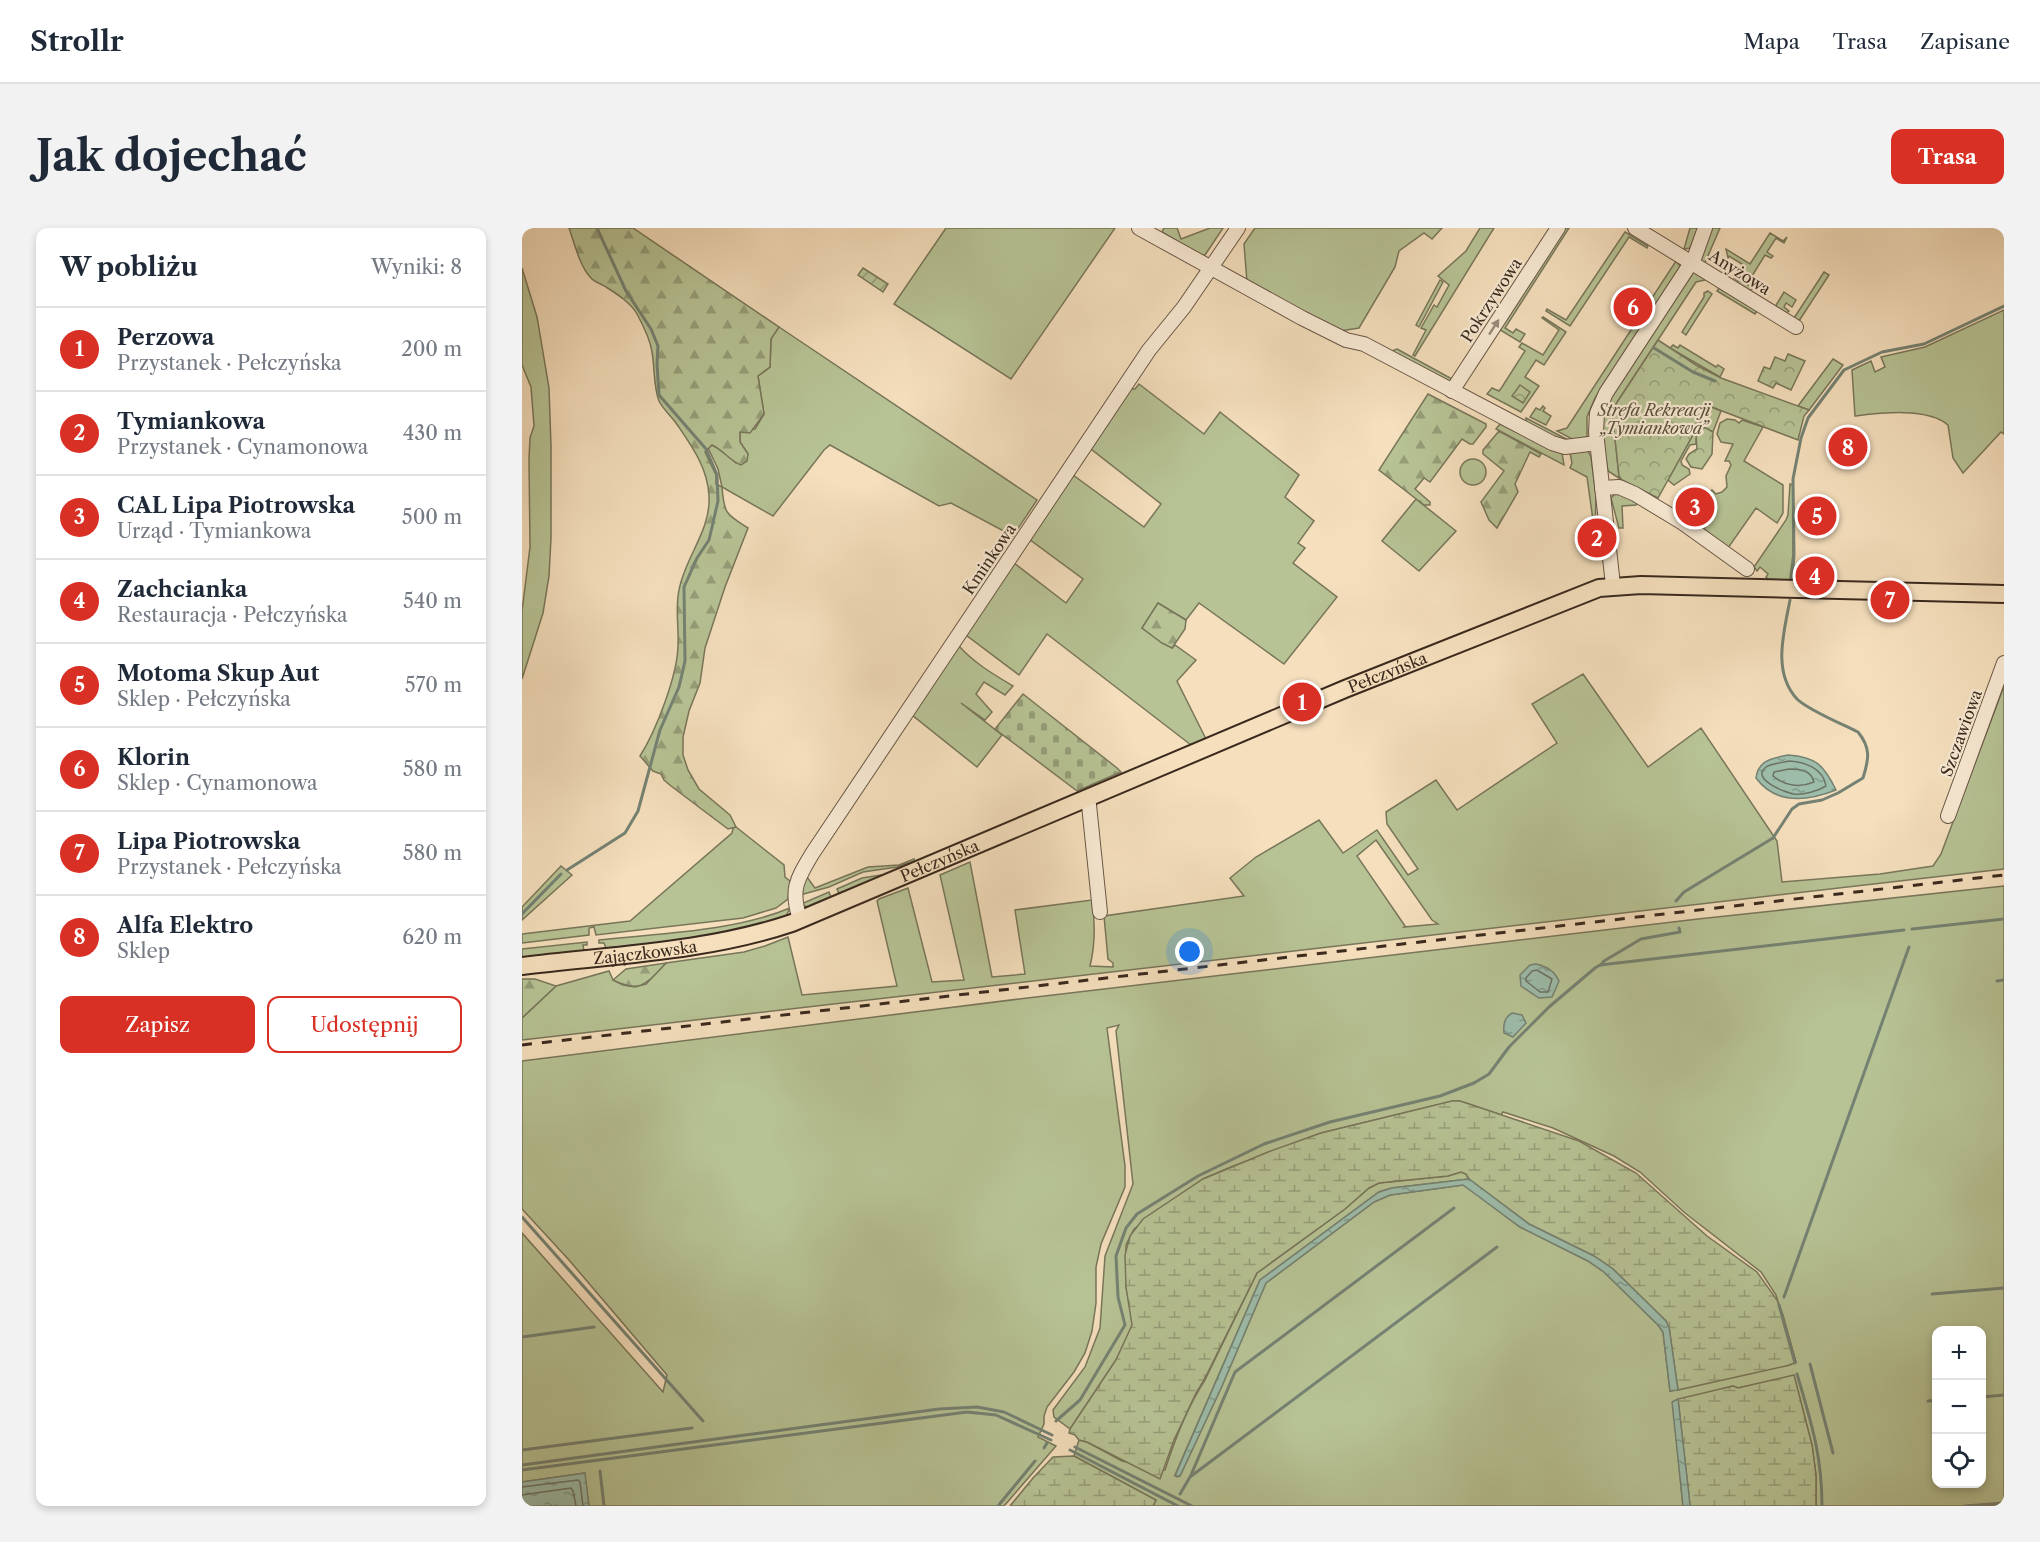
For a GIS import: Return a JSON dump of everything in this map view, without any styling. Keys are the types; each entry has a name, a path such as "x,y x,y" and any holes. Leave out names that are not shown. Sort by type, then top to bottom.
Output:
{"main road":[{"name":"Pełczyńska","path":"768,931 800,920 1086,798 1566,599 1599,588 1613,585 2004,594"},
{"name":"Zajączkowska","path":"522,966 693,946 768,931"}],"street":[{"path":"1139,228 1346,340 1364,344 1558,445 1565,447 1597,443"},
{"name":"Kminkowa","path":"800,920 795,903 795,887 812,854 1149,351 1184,307 1238,228"},
{"name":"Pokrzywowa","path":"1452,391 1558,228"},
{"name":"Anyżowa","path":"1635,228 1796,327"},
{"path":"1613,585 1596,422 1601,403 1692,262 1705,228"},
{"path":"1602,488 1617,487 1635,494 1683,523 1747,569"},
{"name":"Szczawiowa","path":"1948,816 2004,663"},
{"path":"1086,798 1089,805 1100,912"}],"green space":[{"path":"569,228 633,228 779,327 771,339 770,367 758,376 764,414 750,433 740,432 740,442 748,454 747,461 741,465 712,445 705,452 716,475 716,484 722,487 725,508 731,516 748,528 705,648 700,683 689,711 683,737 683,755 688,770 699,789 730,815 736,827 728,829 671,786 640,756 659,718 674,671 678,645 679,590 686,566 706,521 709,509 708,486 706,476 693,448 659,401 651,347 639,318 627,302 594,281 587,273"},
{"path":"946,228 1115,228 1011,379 894,304"},
{"path":"1164,228 1177,228 1181,239 1210,228 1223,228 1205,255 1202,256 1162,232"},
{"path":"1255,228 1442,228 1432,239 1424,233 1399,251 1395,267 1359,328 1340,331 1247,282 1244,244"},
{"path":"1480,228 1494,228 1415,356 1413,355 1426,330 1421,328 1434,305 1437,307 1449,285 1438,276 1466,251"},
{"path":"1561,228 1569,228 1505,328 1513,333 1516,329 1525,334 1520,342 1497,328"},
{"path":"1690,228 1698,228 1690,248 1684,249"},
{"path":"1710,228 1720,228 1704,265 1700,259"},
{"path":"1625,232 1648,246 1647,248 1629,237 1570,326 1546,311 1547,309 1566,320"},
{"path":"1770,233 1783,241 1787,237 1784,243 1776,238 1767,252 1773,256 1771,258 1765,255 1747,284 1753,288 1749,291 1734,278 1742,264 1729,256 1728,258 1726,249 1750,264"},
{"path":"1676,261 1680,266 1678,271 1595,398 1587,417 1587,437 1574,440 1557,431 1567,428"},
{"path":"522,268 537,317 549,388 551,538 549,576 543,613 522,679 522,611 530,547 529,459 530,438 534,426 531,387 522,365"},
{"path":"863,268 888,284 883,292 858,275"},
{"path":"1694,271 1704,275 1705,280 1696,282 1612,410 1619,476 1622,480 1608,471 1600,425 1609,397"},
{"path":"1824,272 1829,275 1797,324 1794,318"},
{"path":"1440,280 1443,282 1419,327 1416,325"},
{"path":"1719,288 1757,311 1755,314 1717,291"},
{"path":"1708,291 1712,294 1686,335 1682,332 1704,297 1704,293"},
{"path":"1784,292 1796,300 1792,307 1786,303 1784,307 1789,311 1786,313 1775,307"},
{"path":"2004,310 2004,434 2001,432 1963,473 1953,458 1948,425 1939,419 1916,413 1855,416 1852,370 1871,361 1875,372 1885,367 1881,357 1925,347"},
{"path":"1543,317 1566,332 1544,365 1536,360 1525,377 1539,386 1521,412 1487,394 1492,388 1499,391 1502,387 1525,351 1519,347 1522,343 1543,355 1559,330"},
{"path":"779,327 1037,500 1013,536 951,503 939,506 830,445 773,516 722,487 718,469 708,448 712,445 722,450 736,463 748,454 740,442 740,431 755,429 764,414 758,376 770,367 771,338"},
{"name":"Strefa Rekreacji „Tymiankowa”","path":"1658,340 1721,378 1809,410 1804,416 1798,440 1709,406 1658,498 1622,480 1619,476 1612,410"},
{"path":"1673,345 1678,348 1680,345 1716,367 1718,365 1724,369 1720,377 1670,348"},
{"path":"1397,349 1454,380 1451,382 1389,352"},
{"path":"1788,354 1805,361 1791,390 1776,383 1773,388 1758,381 1764,367 1770,369 1775,357 1785,361"},
{"path":"1833,359 1843,365 1809,410 1798,406"},
{"path":"1139,384 1204,434 1220,412 1299,475 1285,497 1314,521 1298,543 1305,548 1293,563 1337,597 1284,664 1199,603 1186,620 1158,603 1142,628 1172,648 1175,645 1196,660 1177,681 1206,739 1191,745 1047,634 1019,675 966,635 1014,563 1066,603 1083,579 1029,539 1073,475 1144,527 1161,504 1091,449 1131,389 1135,389"},
{"path":"1520,385 1530,392 1523,403 1512,396"},
{"path":"1428,394 1486,424 1486,427 1473,444 1462,439 1430,482 1424,478 1415,489 1430,502 1430,505 1424,505 1379,470"},
{"path":"1543,406 1545,408 1543,411 1551,416 1546,425 1530,417 1536,408 1540,410"},
{"path":"1709,406 1721,411 1713,432 1704,428 1696,439 1696,444 1690,445 1681,461 1682,465 1689,469 1690,474 1674,485 1668,480"},
{"path":"1526,418 1570,441 1556,438 1526,422"},
{"path":"1727,419 1739,423 1742,420 1763,427 1744,461 1783,485 1783,513 1777,523 1756,508 1728,548 1704,529 1705,527 1677,508 1680,502 1700,512 1712,490 1716,494 1727,487 1726,476 1731,465 1729,461 1725,461 1733,444 1721,442 1717,434 1720,423"},
{"path":"1500,424 1562,453 1564,465 1496,429"},
{"path":"1701,428 1713,432 1712,454 1702,469 1691,467 1686,459 1697,449 1696,434"},
{"path":"1499,431 1541,454 1539,457 1530,452 1515,484 1518,492 1497,528 1489,520 1481,502 1504,471 1483,454 1483,450"},
{"path":"1588,451 1591,457 1596,496 1595,535 1587,477 1570,468 1572,463 1570,453"},
{"path":"1473,459 1482,463 1486,472 1482,481 1473,485 1464,481 1460,472 1464,463"},
{"path":"1790,484 1793,485 1793,554 1790,580 1770,580 1766,577 1768,574 1760,567 1757,571 1754,567 1786,520"},
{"path":"1617,492 1638,501 1636,505 1622,506 1623,528 1619,528 1611,498"},
{"path":"1416,499 1456,531 1419,571 1382,541"},
{"path":"1158,603 1186,620 1185,629 1172,648 1142,628"},
{"path":"959,646 977,663 1013,686 1005,695 984,682 976,694 992,712 985,720 961,703 1002,735 977,767 912,715"},
{"path":"1583,674 1648,767 1701,728 1777,841 1782,882 1880,874 1933,866 1941,854 2004,686 2004,869 522,1040 522,1018 556,986 609,971 613,980 635,987 646,984 666,963 744,952 788,937 802,995 897,986 877,901 908,888 932,982 964,980 940,875 970,862 992,977 1025,974 1015,910 1092,900 1094,933 1090,966 1113,967 1113,963 1108,959 1104,916 1244,896 1230,878 1256,857 1319,820 1343,853 1377,830 1408,875 1418,869 1387,824 1386,812 1436,780 1457,810 1557,743 1532,704","holes":["1376,840 1432,920 1438,924 1404,927 1357,856"]},
{"path":"1023,694 1121,772 1077,791 995,729"},
{"path":"736,827 784,865 785,877 790,881 788,899 776,908 743,918 596,935 594,927 589,928 589,935 522,943 522,934 630,921 732,833 733,828"},
{"path":"914,859 915,861 897,867 863,872 829,887 800,895 800,888 807,877 815,888 868,867 899,865"},
{"path":"561,866 572,875 522,920 522,907"},
{"path":"894,873 840,896 837,889 862,878"},
{"path":"2004,886 2004,1506 1816,1506 1816,1475 1812,1445 1794,1376 1738,1388 1733,1386 1673,1402 1683,1506 1153,1506 1156,1500 1074,1456 1079,1440 1122,1461 1165,1470 1187,1412 1257,1273 1345,1209 1369,1188 1379,1183 1448,1176 1461,1172 1469,1179 1392,1188 1379,1192 1260,1280 1175,1475 1177,1477 1180,1476 1222,1386 1266,1283 1374,1202 1390,1195 1463,1185 1520,1227 1588,1261 1604,1272 1663,1332 1670,1391 1796,1362 1776,1295 1761,1272 1685,1213 1640,1172 1614,1156 1553,1128 1503,1112 1501,1115 1460,1101 1453,1101 1321,1133 1231,1167 1203,1179 1134,1229 1126,1245 1126,1287 1133,1324 1116,1360 1070,1429 1054,1417 1053,1410 1085,1367 1100,1328 1105,1256 1133,1184 1116,1031 1119,1025 1107,1028 1125,1166 1125,1187 1101,1244 1096,1267 1096,1303 1092,1331 1085,1353 1074,1372 1047,1407 1044,1416 1044,1424 1038,1437 1056,1446 1004,1506 589,1506 584,1473 522,1482 522,1233 663,1392 667,1375 569,1260 522,1209 522,1061 1019,999 1698,919"},
{"path":"829,892 832,900 809,908 801,904"},
{"path":"790,908 784,920 696,939 606,948 604,943 599,943 599,940 720,927 768,916"},
{"path":"587,942 587,945 583,945 584,951 522,958 522,949"},
{"path":"666,963 648,981 637,986 613,980 626,969"},
{"path":"522,979 535,979 556,986 522,1018"},
{"path":"1460,1101 1579,1141 1636,1173 1707,1236 1757,1272 1777,1300 1796,1362 1678,1390 1669,1327 1666,1321 1613,1269 1594,1256 1529,1224 1461,1172 1448,1176 1379,1183 1369,1188 1345,1209 1257,1273 1196,1393 1174,1440 1160,1479 1069,1433 1116,1360 1132,1325 1126,1287 1125,1255 1130,1236 1143,1219 1203,1179 1268,1152 1321,1133"},
{"path":"1794,1375 1812,1445 1816,1475 1816,1506 1690,1506 1678,1399"},
{"path":"1074,1456 1156,1500 1153,1506 1010,1506 1053,1457"}],"water":[{"path":"1788,755 1806,758 1818,764 1823,768 1836,790 1814,797 1793,798 1783,797 1764,787 1756,778 1760,767 1767,761"},
{"path":"1536,964 1550,970 1559,981 1552,997 1539,998 1521,986 1520,975 1530,965"},
{"path":"1512,1013 1522,1015 1526,1023 1513,1037 1504,1033 1506,1019"},
{"path":"1469,1179 1529,1224 1594,1256 1613,1269 1666,1321 1669,1327 1678,1390 1670,1391 1663,1332 1604,1272 1588,1261 1520,1227 1463,1185 1390,1195 1374,1202 1266,1283 1180,1476 1175,1476 1260,1280 1379,1192 1392,1188"},
{"path":"1678,1399 1690,1506 1683,1506 1672,1402"},
{"path":"585,1473 589,1506 522,1506 522,1482"}],"waterway":[{"path":"567,870 625,833 638,811 660,730 679,687 685,661 684,587 697,558 709,540 718,501 717,475 706,449 659,395 658,346 651,329 626,291 597,228"},
{"path":"1792,579 1793,479 1801,438 1808,418 1844,370 1882,352 1924,344 2004,306"},
{"path":"1654,348 1693,372 1715,381"},
{"path":"1676,901 1684,892 1773,838 1792,809 1799,804 1822,800 1863,778 1868,754 1865,743 1858,732 1809,708 1797,699 1789,688 1782,664 1782,651 1790,600"},
{"path":"522,914 561,874"},
{"path":"1912,929 2004,919"},
{"path":"1601,965 1641,939 1680,932 1679,928"},
{"path":"1056,1421 1080,1400 1125,1325 1118,1297 1116,1256 1126,1228 1137,1214 1198,1176 1264,1144 1330,1122 1440,1096 1474,1083 1489,1074 1509,1047 1549,1007 1600,965 1904,930"},
{"path":"1784,1297 1909,947"},
{"path":"1997,981 2004,980"},
{"path":"1191,1475 1235,1372 1454,1208"},
{"path":"522,1217 703,1421"},
{"path":"1180,1494 1190,1477 1497,1247"},
{"path":"1932,1294 2004,1288"},
{"path":"1779,1305 1795,1363"},
{"path":"522,1337 594,1327"},
{"path":"1810,1364 1833,1453"},
{"path":"1797,1374 1818,1454 1822,1506"},
{"path":"1986,1397 2004,1395"},
{"path":"1928,1401 1932,1400"},
{"path":"522,1465 939,1409 977,1407 1004,1412 1052,1435"},
{"path":"522,1470 967,1412 996,1415 1051,1440"},
{"path":"522,1450 692,1428"},
{"path":"1044,1448 1047,1443"},
{"path":"1075,1447 1192,1506"},
{"path":"1070,1450 1178,1506"},
{"path":"998,1506 1035,1461"},
{"path":"600,1471 604,1506"},
{"path":"1965,1506 2004,1503"}],"railway":[{"path":"522,1045 2004,875"}],"place":[{"name":"Klorin","path":"1633,307"},
{"name":"Alfa Elektro","path":"1848,447"},
{"name":"CAL Lipa Piotrowska","path":"1695,507"},
{"name":"Motoma Skup Aut","path":"1817,516"},
{"name":"Tymiankowa","path":"1597,538"},
{"name":"Zachcianka","path":"1815,576"},
{"name":"Lipa Piotrowska","path":"1890,600"},
{"name":"Perzowa","path":"1302,702"}]}
